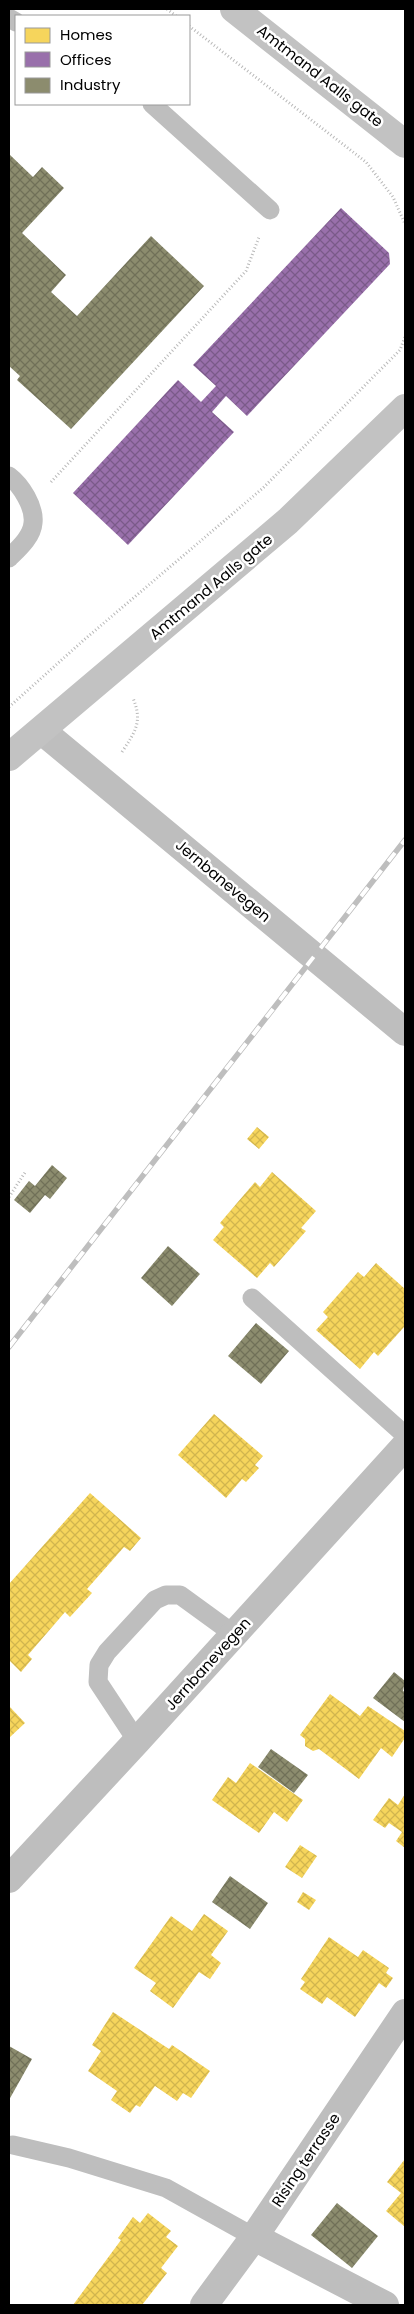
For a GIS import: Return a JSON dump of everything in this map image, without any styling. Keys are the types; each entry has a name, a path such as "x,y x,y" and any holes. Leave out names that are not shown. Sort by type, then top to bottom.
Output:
{"main road":[{"name":"Amtmand Aalls gate","path":"234,9 405,144"},
{"name":"Amtmand Aalls gate","path":"9,757 288,521 405,408"}],"street":[{"name":"Jernbanevegen","path":"42,731 405,1032"},
{"name":"Jernbanevegen","path":"9,1879 405,1446"},
{"name":"Rising terrasse","path":"204,2305 254,2238 405,2013"},
{"path":"254,2238 385,2305"}],"lane":[{"path":"153,105 270,210"},
{"path":"9,476 16,482 30,504 33,524 25,542 9,558"},
{"path":"252,1298 405,1435"},
{"path":"137,1741 98,1682 99,1666 107,1652 149,1606 155,1600 166,1595 180,1595 234,1635"},
{"path":"13,2145 69,2158 166,2188 254,2238"}],"path":[{"path":"190,27 366,162 392,197 405,224"},
{"path":"30,504 246,271 270,210"},
{"path":"9,707 85,638 263,488 400,350 405,337"},
{"path":"98,778 116,761 137,728 137,707 130,691"},
{"path":"9,1196 26,1171"}],"building: Homes":[{"path":"257,1127 269,1137 259,1149 247,1139"},
{"path":"272,1172 316,1211 301,1228 306,1231 274,1267 270,1263 257,1278 213,1240 224,1227 220,1223 255,1182 260,1187"},
{"path":"376,1263 405,1289 405,1326 378,1356 374,1352 360,1369 316,1330 328,1317 323,1312 358,1272 364,1277"},
{"path":"214,1414 263,1456 255,1465 259,1468 246,1482 242,1479 226,1498 178,1455"},
{"path":"90,1493 141,1538 130,1551 124,1547 87,1589 92,1593 70,1617 65,1612 28,1655 32,1659 21,1672 9,1660 9,1584"},
{"path":"330,1694 360,1716 368,1706 405,1731 405,1738 392,1757 381,1748 359,1779 319,1749 313,1751 305,1746 305,1739 300,1735"},
{"path":"9,1706 25,1723 9,1738"},
{"path":"250,1763 303,1800 287,1822 274,1812 259,1833 212,1800 228,1777 236,1783"},
{"path":"405,1794 405,1848 396,1841 402,1832 389,1823 385,1828 373,1820 389,1798 398,1805"},
{"path":"300,1845 317,1856 302,1878 285,1867"},
{"path":"303,1892 316,1900 309,1910 297,1902"},
{"path":"204,1914 228,1931 211,1955 221,1963 210,1979 199,1972 173,2008 150,1991 156,1983 134,1968 171,1916 192,1931"},
{"path":"329,1937 358,1957 363,1950 389,1968 386,1973 393,1978 386,1988 379,1983 355,2017 327,1997 322,2004 300,1989 305,1982 301,1979"},
{"path":"113,2012 169,2049 172,2045 210,2071 191,2098 183,2093 177,2101 155,2086 140,2107 136,2105 130,2113 111,2100 117,2091 88,2071 101,2051 92,2045"},
{"path":"405,2159 405,2227 386,2211 401,2193 387,2182"},
{"path":"148,2213 171,2231 166,2237 178,2246 161,2268 167,2273 142,2305 73,2305 121,2240 118,2238 133,2217 140,2223"}],"building: Offices":[{"path":"341,208 389,253 390,264 247,416 226,396 212,412 234,432 128,545 73,493 178,380 201,402 216,386 193,365"}],"building: Industry":[{"path":"9,154 33,177 42,167 64,188 22,233 66,275 51,292 77,316 151,236 204,286 71,429 17,380 20,376 9,366"},
{"path":"52,1165 67,1178 50,1199 45,1195 30,1213 14,1200 29,1181 35,1186"},
{"path":"168,1246 200,1274 172,1306 141,1278"},
{"path":"256,1323 289,1351 261,1384 228,1356"},
{"path":"394,1672 405,1681 403,1691 405,1692 405,1722 373,1698"},
{"path":"271,1749 308,1775 294,1793 258,1767"},
{"path":"230,1876 268,1903 250,1929 212,1902"},
{"path":"9,2046 32,2059 9,2100"},
{"path":"337,2203 378,2236 352,2268 311,2235"}],"railway":[{"path":"9,1347 405,840"}]}
